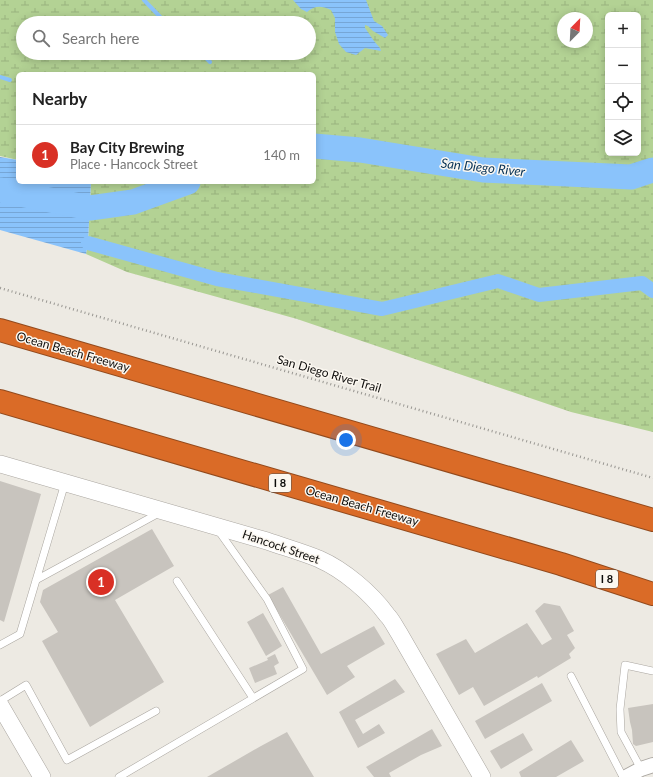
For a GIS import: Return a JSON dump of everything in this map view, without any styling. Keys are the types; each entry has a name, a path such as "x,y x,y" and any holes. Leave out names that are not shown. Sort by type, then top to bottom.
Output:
{"highway":[{"name":"Ocean Beach Freeway","path":"0,330 653,520"},
{"name":"Ocean Beach Freeway","path":"0,401 561,564 653,594"}],"street":[{"name":"Hancock Street","path":"0,464 267,541 320,560 339,571 358,584 387,614 482,777"},
{"path":"0,705 42,777"},
{"path":"625,777 647,767"}],"lane":[{"path":"0,645 20,634 65,483"},
{"path":"36,580 161,511"},
{"path":"119,777 303,669 267,599 215,526"},
{"path":"177,582 253,698"},
{"path":"647,767 621,732 620,709 625,665 653,670"},
{"path":"571,676 625,777"},
{"path":"0,701 26,686 67,760 156,711"}],"path":[{"name":"San Diego River Trail","path":"0,288 653,478"}],"green space":[{"path":"0,0 653,0 653,432 571,412 297,319 127,272 86,254 88,243 91,184 316,184 316,72 16,72 16,160 0,156"}],"water":[{"path":"293,0 366,0 374,21 382,26 388,35 385,38 365,25 365,28 381,51 365,48 356,55 346,52 339,44 335,32 335,18 331,10 319,7 313,8 307,12 301,9"},
{"path":"0,157 16,160 16,184 91,184 88,243 86,254 0,230"}],"building":[{"path":"0,481 41,494 4,622 0,620"},
{"path":"152,529 174,566 115,600 164,682 90,727 42,641 58,632 40,602 43,590"},
{"path":"283,587 321,654 374,626 385,644 347,666 355,677 327,695 268,595"},
{"path":"544,603 560,606 574,631 567,635 575,648 569,654 571,658 538,678 537,676 484,706 473,687 459,695 436,654 466,639 475,653 527,623 542,645 552,639 535,611"},
{"path":"263,613 282,646 266,656 247,622"},
{"path":"275,654 279,663 274,666 277,674 255,683 249,668 268,660 267,658"},
{"path":"395,679 405,692 355,720 363,734 379,724 385,733 358,748 339,712"},
{"path":"542,683 552,701 485,739 475,721"},
{"path":"653,704 653,742 636,746 633,744 628,708"},
{"path":"432,729 442,746 421,755 389,773 391,777 374,777 366,767"},
{"path":"287,732 314,777 207,777 261,746"},
{"path":"523,733 533,750 501,769 490,751"},
{"path":"571,740 584,761 556,777 521,777 519,772"}],"waterway":[{"path":"144,0 159,16"},
{"path":"0,77 10,80"},
{"name":"San Diego River","path":"316,146 360,150 483,170 631,177 653,170"},
{"name":"San Diego River","path":"0,190 90,208 133,202 182,184"},
{"path":"88,243 217,279 382,309 498,281 539,295 642,283 653,291"}],"place":[{"name":"Bay City Brewing","path":"101,582"}]}
